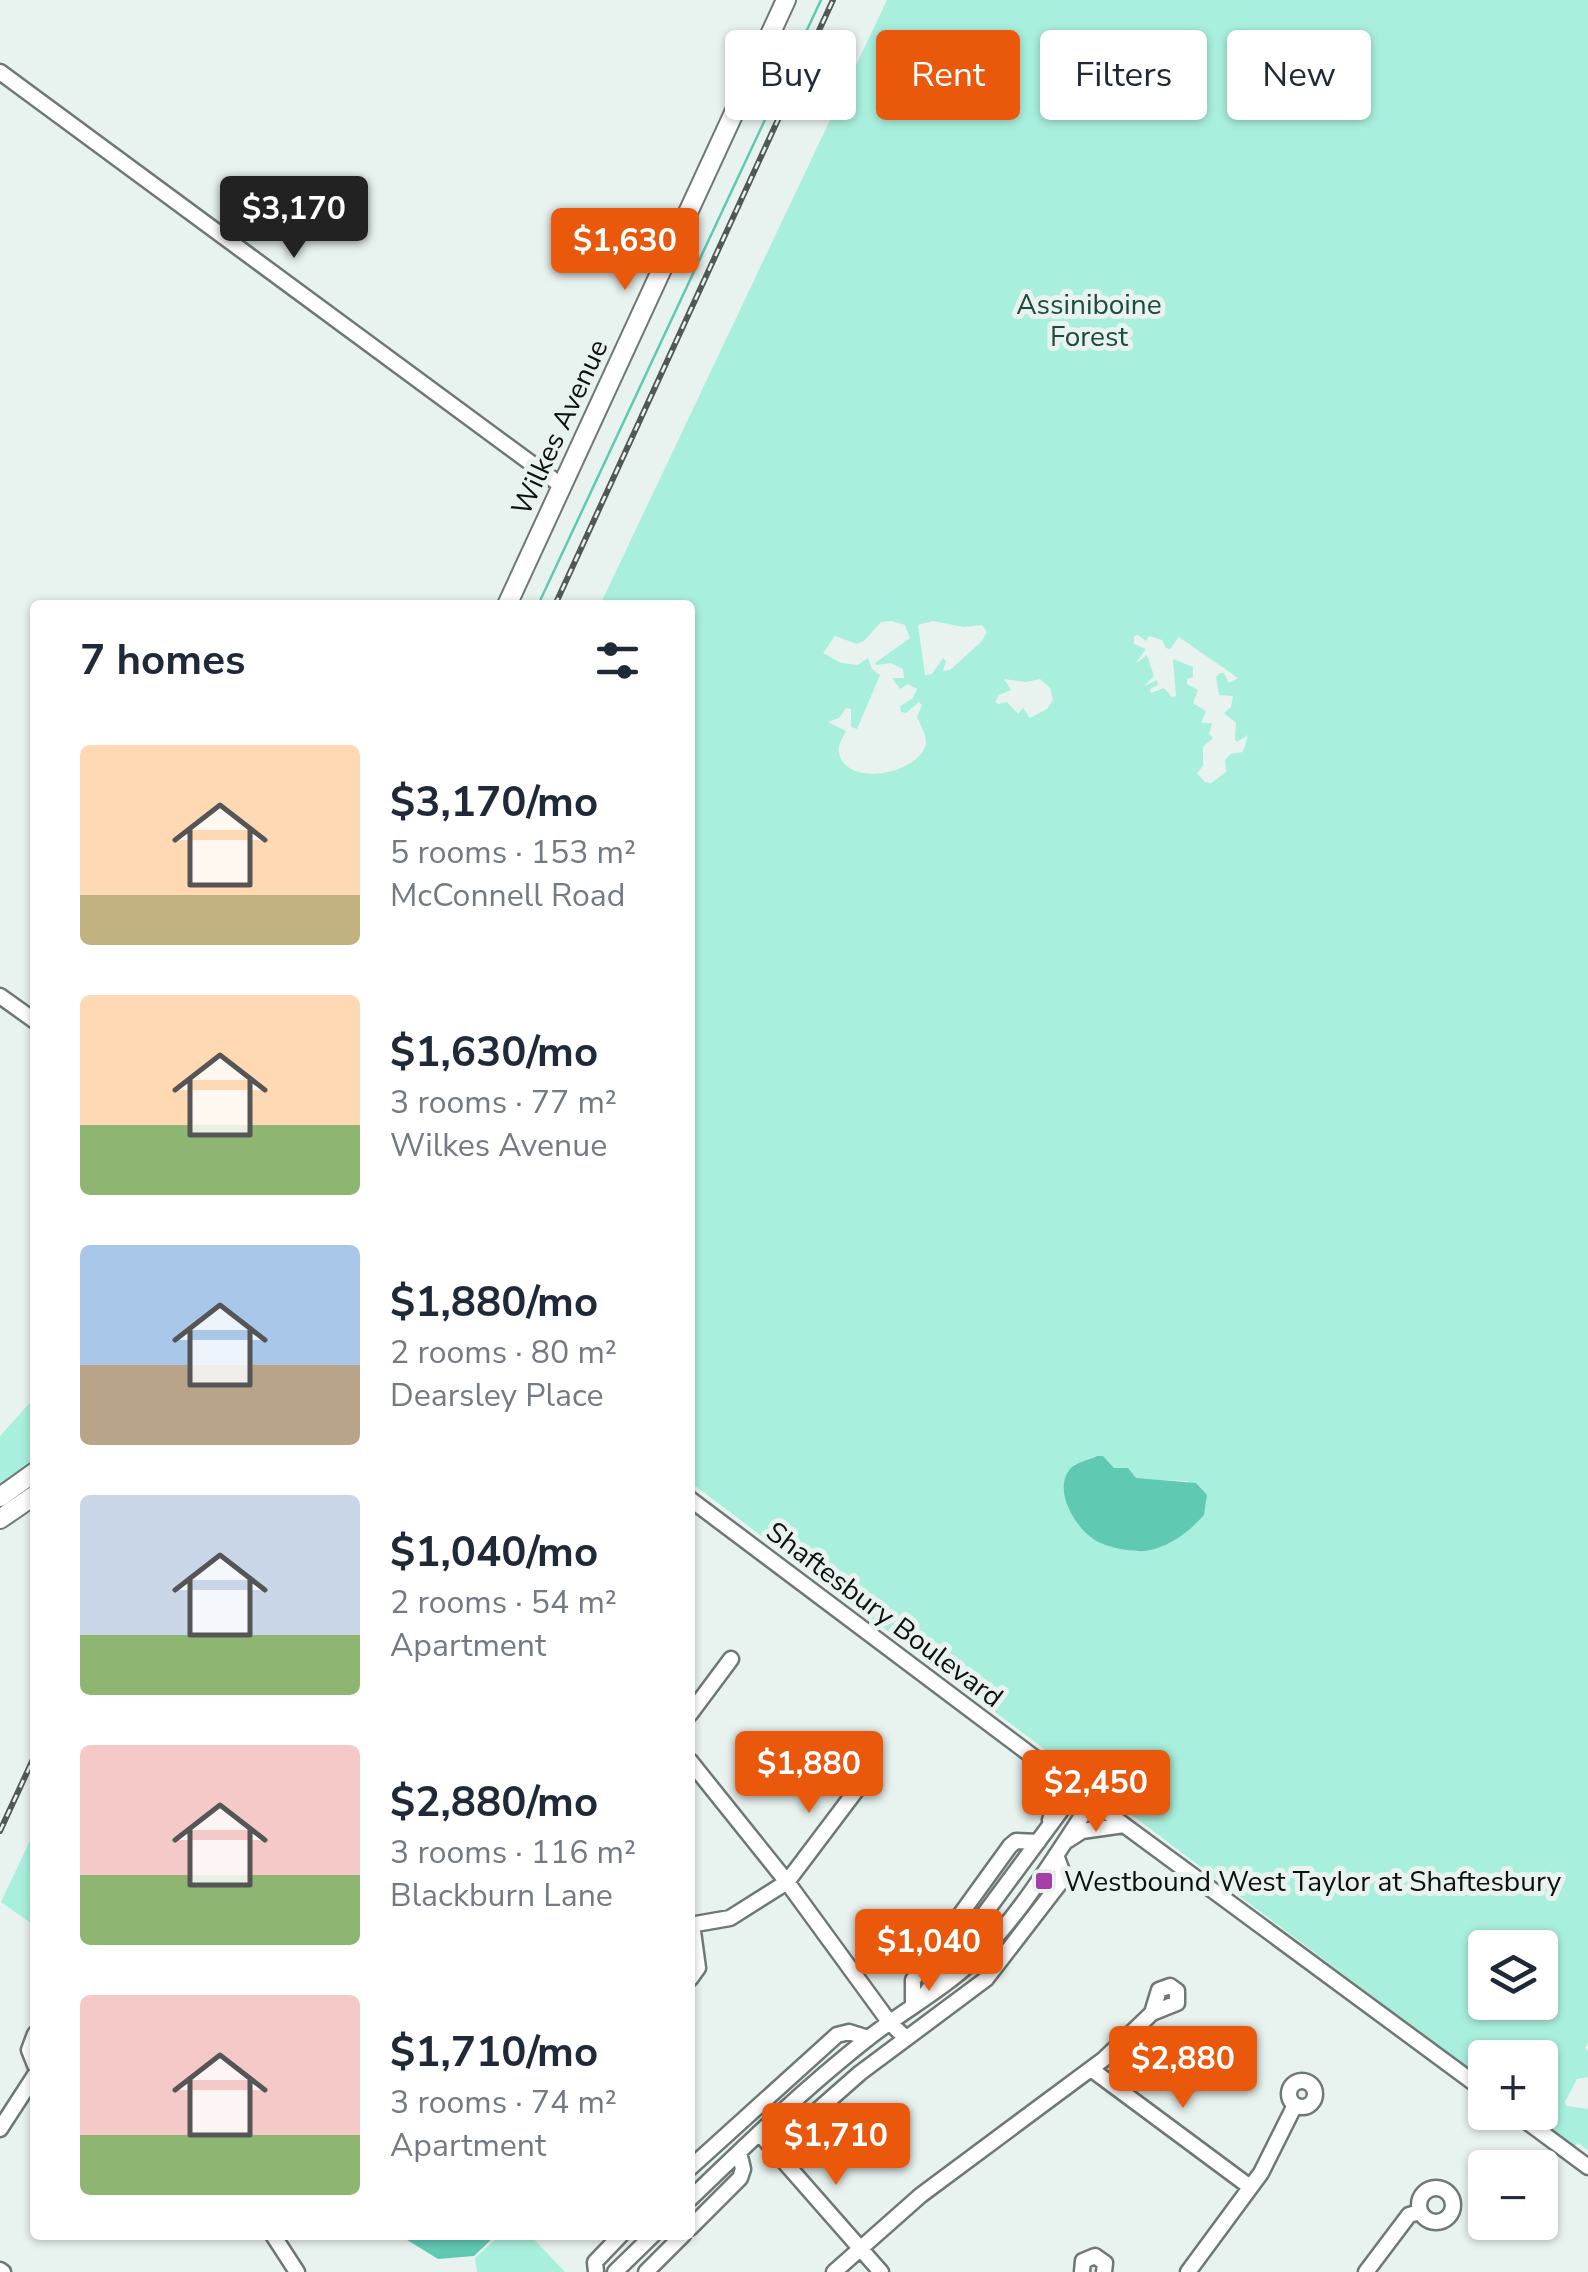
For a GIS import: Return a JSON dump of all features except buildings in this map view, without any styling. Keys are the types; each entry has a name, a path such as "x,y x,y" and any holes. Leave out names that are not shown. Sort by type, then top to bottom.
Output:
{"main road":[{"name":"Wilkes Avenue","path":"509,600 786,0"},
{"path":"0,1497 30,1476"},
{"path":"0,1520 30,1499"}],"street":[{"path":"0,72 562,486"},
{"path":"0,996 30,1018"},
{"name":"Shaftesbury Boulevard","path":"695,1502 1468,2079"},
{"path":"695,1707 731,1659"},
{"path":"1029,1754 1049,1781 1054,1798 1054,1812 1042,1836"},
{"path":"695,1767 906,2038"},
{"path":"695,1924 730,1918 786,1882 866,1776"},
{"path":"917,2002 912,1980 1010,1846 1042,1836 1076,1790"},
{"path":"695,2194 868,2038 944,1986 977,1956 1092,1802"},
{"path":"1060,1849 1082,1831 1124,1825"},
{"path":"781,2113 802,2122 995,1970 1060,1883 1060,1849"},
{"path":"834,2272 921,2195 1090,2069 1152,2013"},
{"path":"695,2164 837,2036 849,2032 868,2038"},
{"path":"1090,2069 1250,2187"},
{"path":"0,2128 30,2083"},
{"path":"1188,2272 1250,2187 1295,2105"},
{"path":"1538,2130 1588,2167"},
{"path":"759,2133 881,2272"},
{"path":"695,2223 740,2178 743,2169 739,2152"},
{"path":"1366,2272 1409,2215 1420,2212"},
{"path":"277,2240 296,2272"},
{"path":"596,2272 595,2262 616,2240"},
{"path":"615,2272 648,2240"},
{"path":"646,2272 678,2240"},
{"path":"1082,2272 1083,2261 1095,2256 1102,2260 1105,2272"}],"green space":[{"name":"Assiniboine Forest","path":"887,0 1588,0 1588,2077 1577,2079 1565,2102 1567,2106 1588,2109 1588,2150 1578,2143 1573,2148 1549,2130 1558,2130 1558,2040 1468,2040 1468,2068 695,1486 695,600 602,600 830,120 856,120 856,65","holes":["933,621 964,627 982,625 987,632 950,670 943,671 943,658 932,674 925,675 918,625","881,622 905,625 910,638 875,663 891,663 903,669 904,678 892,678 900,689 908,684 917,689 913,698 900,706 901,712 906,713 919,702 922,705 917,717 926,743 908,765 866,773 844,764 839,750 846,731 828,722 839,718 846,708 851,709 851,727 857,729 880,675 872,669 868,658 858,665 841,663 823,653 835,636 857,644","1134,636 1146,641 1149,636 1162,640 1170,649 1179,637 1238,678 1229,683 1224,673 1216,677 1219,695 1233,696 1231,707 1224,713 1236,723 1235,740 1248,735 1243,752 1231,754 1225,760 1226,772 1211,783 1197,773 1203,766 1203,747 1213,738 1209,734 1212,723 1201,723 1206,711 1193,703 1198,690 1187,684 1187,679 1193,677 1193,667 1173,659 1176,696 1172,697 1164,688 1151,693 1150,689 1158,685 1157,680 1143,687 1154,676 1147,655 1135,664 1146,649 1134,644","1004,679 1040,679 1050,688 1053,700 1047,709 1030,718 1023,708 1018,714 1007,702 995,702 999,695 1011,690","1097,1456 1136,1478 1187,1481 1207,1495 1204,1515 1171,1542 1140,1551 1073,1465"]},
{"path":"30,1403 30,1465 0,1486 0,1436"},
{"path":"30,1841 30,1922 1,1902"},
{"path":"495,2240 535,2240 565,2272 477,2272 475,2258"}],"shaded area":[{"path":"1103,1456 1114,1468 1128,1468 1136,1478 1196,1483 1207,1495 1204,1515 1178,1538 1154,1549 1125,1550 1097,1541 1073,1516 1064,1487 1070,1469"},
{"path":"407,2240 491,2240 474,2256 438,2259"}],"waterway":[{"path":"540,600 821,0"}],"railway":[{"path":"557,600 833,0"},
{"path":"0,1831 30,1766"}],"place":[{"name":"Westbound West Taylor at Shaftesbury","path":"1044,1881"}]}
